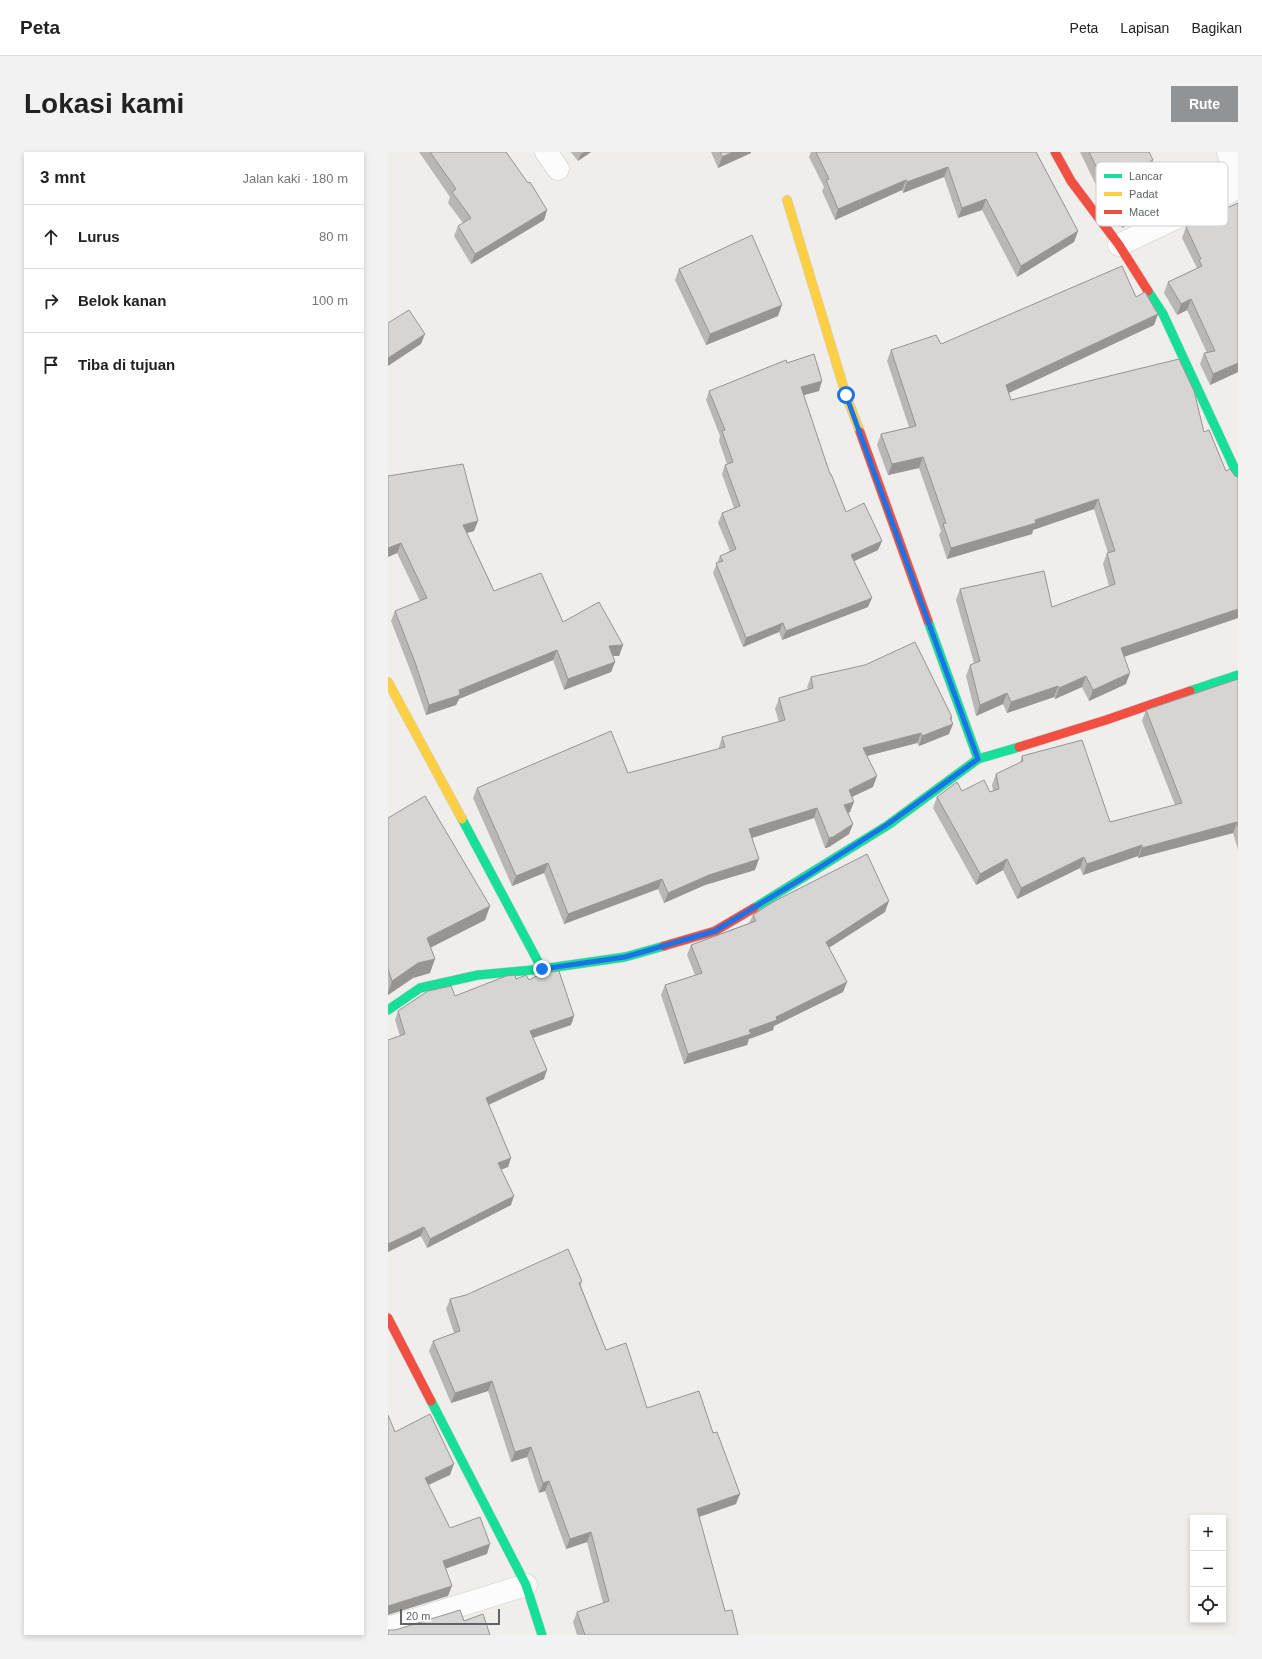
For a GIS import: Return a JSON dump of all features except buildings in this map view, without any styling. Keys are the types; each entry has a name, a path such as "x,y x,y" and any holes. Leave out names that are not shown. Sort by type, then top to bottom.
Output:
{"street":[{"path":"1055,152 1071,181 1096,214"},
{"path":"1228,152 1238,181 1228,193"},
{"path":"787,200 846,395 978,759"},
{"path":"1105,226 1119,245 1164,314 1238,476"},
{"path":"1119,245 1159,226"},
{"path":"388,1010 420,988 478,975 542,969 625,957 715,931 803,878 888,824 978,759 1106,720 1238,675"},
{"path":"388,682 542,969"},
{"path":"388,1318 526,1585 542,1635"},
{"path":"388,1628 526,1585"}],"traffic: fast":[{"path":"1148,291 1163,314 1238,476"},
{"path":"928,621 978,759"},
{"path":"1190,691 1238,675"},
{"path":"754,908 888,825 978,759 1019,747"},
{"path":"462,819 542,969"},
{"path":"388,1010 420,988 478,975 542,969 625,957 664,946"},
{"path":"431,1401 526,1585 542,1635"}],"traffic: slow":[{"path":"787,200 846,395 860,432"},
{"path":"388,682 462,819"}],"traffic: jam":[{"path":"1055,152 1071,181 1096,214"},
{"path":"1105,226 1119,245 1148,291"},
{"path":"860,432 928,621"},
{"path":"1019,747 1106,720 1190,691"},
{"path":"664,946 715,931 754,908"},
{"path":"388,1318 431,1401"}],"route":[{"path":"542,969 625,957 715,931 803,878 888,824 978,759 846,395"}]}
